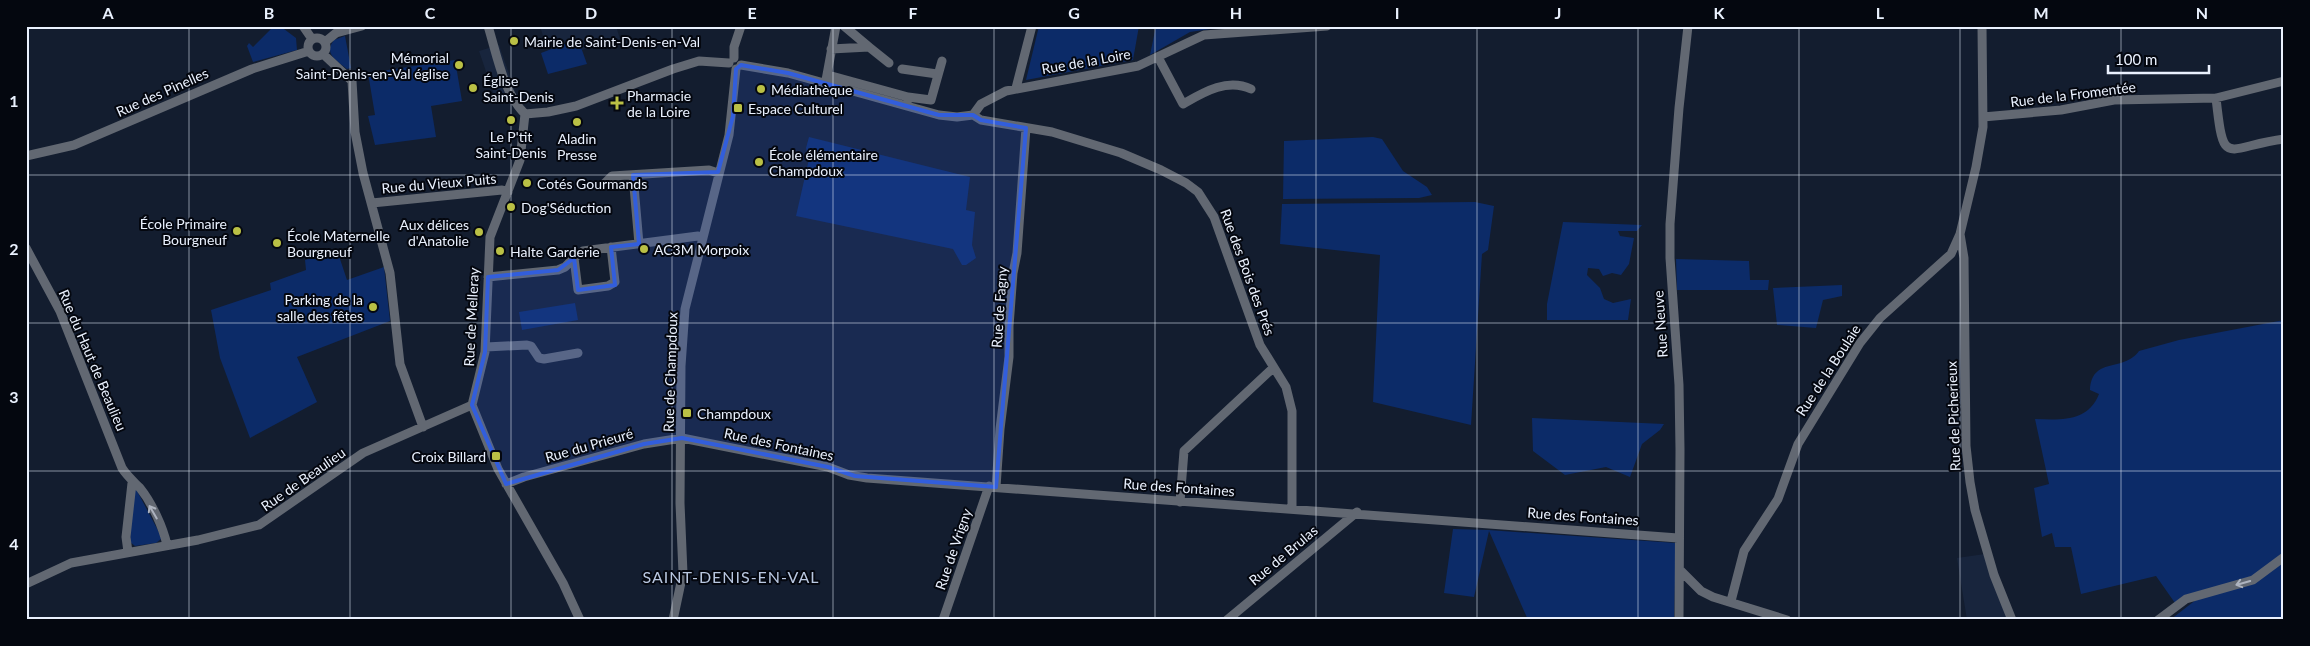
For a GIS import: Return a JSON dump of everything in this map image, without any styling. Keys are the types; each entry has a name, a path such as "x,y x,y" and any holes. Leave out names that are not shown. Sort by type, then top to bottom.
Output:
{"street":[{"path":"303,26 312,39"},
{"path":"325,42 336,33 362,26"},
{"path":"488,26 514,102 525,114 549,112 576,106 616,93 673,68 699,61 735,64 827,79 907,101 957,118 973,115"},
{"name":"Rue de Champdoux","path":"673,620 683,573 680,503 682,336 686,302 733,116 734,47 741,26"},
{"path":"827,79 836,26"},
{"path":"844,26 889,63"},
{"path":"1016,88 1032,26"},
{"name":"Rue de la Loire","path":"973,115 985,101 1016,88 1138,66 1204,35 1327,26"},
{"name":"Rue Neuve","path":"1678,620 1681,571 1678,538 1679,394 1670,258 1670,224 1679,108 1688,26"},
{"name":"Rue de la Boulaie","path":"1731,601 1744,552 1778,500 1798,444 1860,343 1880,318 1948,257 1960,234 1979,154 1984,117 1982,26"},
{"path":"312,39 318,38 325,42"},
{"path":"312,39 308,46 309,51 315,56 323,54"},
{"path":"323,54 326,47 325,42"},
{"path":"831,50 870,47"},
{"name":"Rue des Pinelles","path":"26,156 74,145 252,69 309,51"},
{"path":"323,54 352,81 355,132 390,273 400,364 423,427"},
{"path":"1158,57 1183,104 1214,87 1242,85 1251,89"},
{"path":"907,101 931,100 942,61"},
{"path":"902,69 937,74"},
{"name":"Rue de la Fromentée","path":"1984,117 2061,110 2114,100 2216,98 2284,81"},
{"path":"2216,98 2221,140 2224,147 2230,150 2239,149 2284,139"},
{"name":"Rue de Melleray","path":"472,405 482,372 486,347 490,237 520,160 525,114"},
{"name":"Rue des Bois des Prés","path":"973,115 981,120 1052,132 1122,153 1186,183 1198,192 1214,217 1245,309 1260,345 1286,386 1292,412 1292,508"},
{"name":"Rue de Fagny","path":"992,487 1009,357 1009,326 1013,273 1017,253 1026,128"},
{"path":"606,184 612,176 709,170 718,173"},
{"path":"633,174 639,244"},
{"name":"Rue du Vieux Puits","path":"372,202 502,190 508,192"},
{"name":"Rue de Picherieux","path":"1960,234 1964,263 1966,446 1970,482 1975,510 1994,574 2012,620"},
{"path":"488,277 558,270 565,267 583,251 702,237"},
{"path":"574,258 578,290 608,286 615,282 611,247"},
{"name":"Rue du Haut de Beaulieu","path":"26,248 60,311 122,468 132,483 139,488 157,519 166,545"},
{"path":"1948,257 1959,257 1964,263"},
{"path":"486,347 527,344 532,346 539,358 544,359 578,353"},
{"path":"1180,502 1184,451 1273,368"},
{"path":"472,405 491,455 555,569 580,620"},
{"name":"Rue de Beaulieu","path":"26,584 64,565 259,525 363,454 472,405"},
{"name":"Rue des Fontaines","path":"682,438 828,467 855,476 1180,502 1357,512 1678,538"},
{"name":"Rue du Prieuré","path":"506,484 524,477 644,444 682,438"},
{"path":"128,552 126,537 132,483"},
{"name":"Rue de Vrigny","path":"943,620 992,487"},
{"name":"Rue de Brulas","path":"1227,620 1357,512"},
{"path":"2158,620 2186,599 2253,580 2284,557"},
{"path":"1681,571 1701,591 1713,597 1731,601 1787,620"}],"highlighted area":[{"path":"741,65 788,73 939,115 973,115 981,120 1026,128 996,487 855,476 828,467 682,438 644,444 506,484 472,405 485,352 488,277 558,270 574,258 578,290 615,285 611,247 639,244 633,175 718,172 733,116 736,69"}],"shaded area":[{"path":"274,26 280,26 296,38 297,50 253,62 247,46 249,43 253,47"},
{"path":"540,26 616,26 620,39 582,50 578,39 547,49"},
{"path":"1039,26 1139,26 1133,60 1026,80"},
{"path":"1156,26 1231,26 1190,32 1150,55"},
{"path":"345,36 351,68 347,69 333,57 330,49 334,40"},
{"path":"578,39 587,64 548,74 541,53"},
{"path":"499,45 516,94 496,101 479,51"},
{"path":"455,60 462,101 431,106 436,137 375,145 368,116 375,115 368,73"},
{"path":"809,137 970,177 966,210 975,212 972,245 976,258 966,265 962,265 953,249 796,216 809,159 806,148"},
{"path":"1373,137 1382,139 1403,171 1427,187 1432,195 1419,198 1283,199 1284,141"},
{"path":"1475,202 1494,206 1488,250 1482,254 1471,425 1373,402 1380,255 1280,244 1282,204"},
{"path":"1563,222 1642,225 1637,231 1618,231 1620,236 1634,238 1629,264 1621,275 1612,273 1603,276 1599,269 1588,268 1587,275 1600,288 1604,299 1613,303 1631,299 1628,320 1547,320 1547,304"},
{"path":"337,250 347,280 384,267 390,321 297,357 317,402 250,438 220,358 211,310 271,290 270,283 306,270 305,260"},
{"path":"1676,259 1749,261 1750,280 1769,280 1768,290 1677,290"},
{"path":"1842,285 1842,296 1823,300 1816,328 1777,325 1773,288"},
{"path":"575,303 578,320 522,330 519,312"},
{"path":"2284,320 2284,555 2250,578 2183,596 2175,603 2156,576 2081,594 2071,547 2055,547 2052,533 2042,537 2034,488 2049,484 2035,419 2064,419 2088,410 2099,394 2090,390 2092,379 2096,373 2102,369 2125,362 2139,351 2179,340"},
{"path":"1532,418 1664,424 1660,430 1642,444 1630,477 1606,467 1565,475 1533,451"},
{"path":"136,489 161,536 161,539 156,543 135,546 130,542 133,492"},
{"path":"1453,529 1488,530 1676,543 1674,620 1528,620 1489,531 1474,597 1444,593"},
{"path":"1985,554 2008,620 1967,620 1957,558"},
{"path":"2284,560 2284,620 2170,620 2197,599 2220,593"}],"place":[{"name":"Mairie de Saint-Denis-en-Val","path":"514,41"},
{"name":"Mémorial Saint-Denis-en-Val église","path":"459,65"},
{"name":"Église Saint-Denis","path":"473,88"},
{"name":"Médiathèque","path":"761,89"},
{"name":"Pharmacie de la Loire","path":"617,103"},
{"name":"Espace Culturel","path":"738,108"},
{"name":"Le P'tit Saint-Denis","path":"511,120"},
{"name":"Aladin Presse","path":"577,122"},
{"name":"École élémentaire Champdoux","path":"759,162"},
{"name":"Cotés Gourmands","path":"527,183"},
{"name":"Dog'Séduction","path":"511,207"},
{"name":"École Primaire Bourgneuf","path":"237,231"},
{"name":"Aux délices d'Anatolie","path":"479,232"},
{"name":"École Maternelle Bourgneuf","path":"277,243"},
{"name":"AC3M Morpoix","path":"644,249"},
{"name":"Halte Garderie","path":"500,251"},
{"name":"Parking de la salle des fêtes","path":"373,307"},
{"name":"Champdoux","path":"687,413"},
{"name":"Croix Billard","path":"496,456"}],"district":[{"name":"SAINT-DENIS-EN-VAL","path":"731,576"}]}
